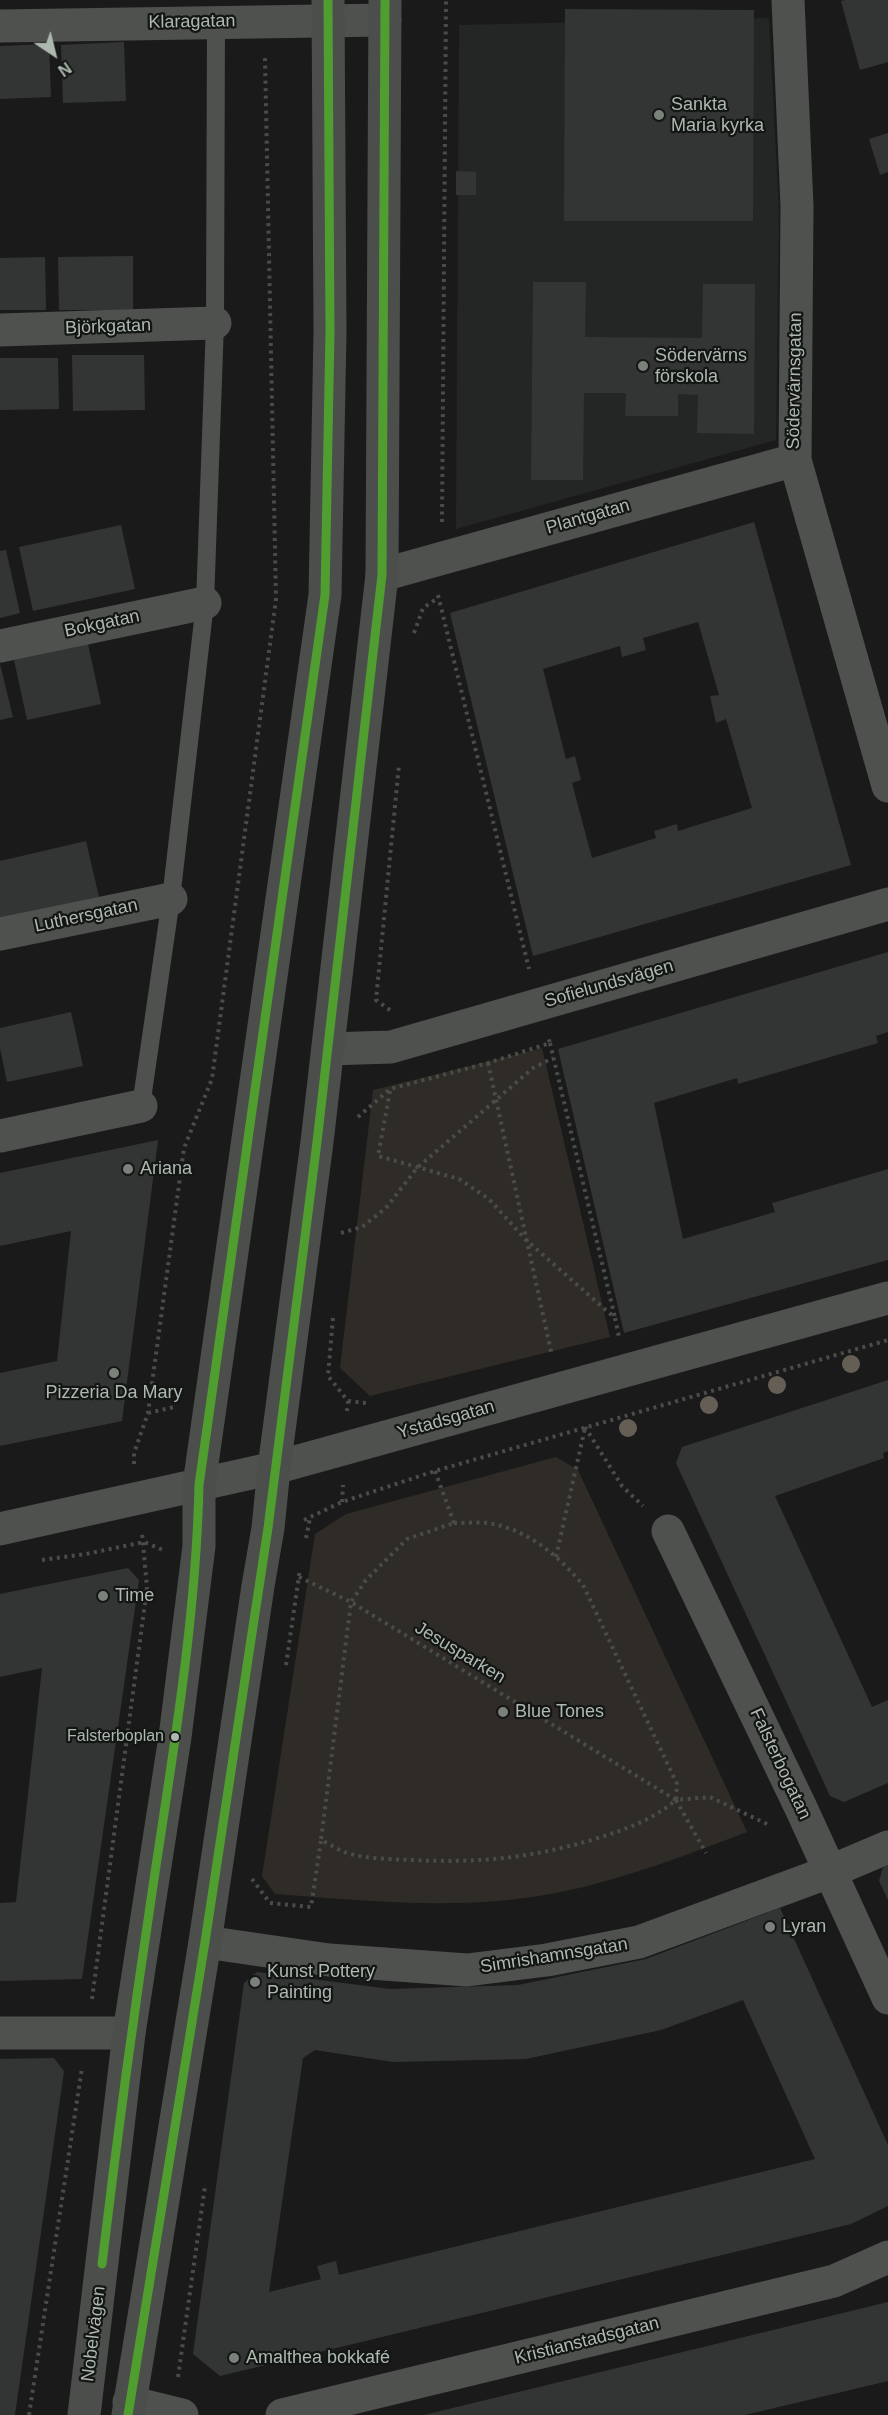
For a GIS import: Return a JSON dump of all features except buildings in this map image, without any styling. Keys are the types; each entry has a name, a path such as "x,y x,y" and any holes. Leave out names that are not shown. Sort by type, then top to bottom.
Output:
{"main road":[{"name":"Nobelvägen","path":"84,2415 129,2033 175,1737 199,1546 199,1485 326,595 330,332 328,10"},
{"path":"129,2409 205,1942 252,1621 268,1528 328,1049 382,575 385,10"}],"street":[{"name":"Södervärnsgatan","path":"788,0 797,206 795,460 888,786"},
{"name":"Klaragatan","path":"0,26 264,21 328,10 385,10"},
{"name":"Björkgatan","path":"0,330 215,323"},
{"name":"Plantgatan","path":"382,575 795,460"},
{"name":"Bokgatan","path":"0,646 205,603"},
{"name":"Luthersgatan","path":"0,934 171,898"},
{"name":"Sofielundsvägen","path":"328,1049 391,1047 888,903"},
{"path":"0,1136 141,1106"},
{"name":"Ystadsgatan","path":"0,1529 274,1468 888,1298"},
{"name":"Falsterbogatan","path":"668,1531 801,1808 888,1998"},
{"name":"Simrishamnsgatan","path":"205,1942 329,1960 468,1970 547,1960 639,1942 829,1872 888,1847"},
{"path":"0,2033 129,2033"},
{"name":"Kristianstadsgatan","path":"282,2415 834,2281 888,2257"},
{"path":"129,2409 182,2415"}],"lane":[{"path":"141,1106 171,898 205,603 215,323 216,22"}],"path":[{"path":"412,636 423,608 438,597 442,558 446,0"},
{"path":"29,2415 88,2034 147,1588 144,1542 134,1499 134,1453 148,1413 184,1148 212,1078 276,598 264,21"},
{"path":"396,1014 376,1000 400,753"},
{"path":"550,1042 615,1318"},
{"path":"341,1234 362,1227 386,1208 417,1168 533,1068 553,1058"},
{"path":"488,1063 551,1351"},
{"path":"390,1089 378,1156 459,1179 489,1199 525,1239 608,1312"},
{"path":"310,1518 342,1502 435,1471 888,1340"},
{"path":"585,1427 622,1486 668,1531"},
{"path":"556,1557 585,1427"},
{"path":"435,1471 454,1523"},
{"path":"252,1879 270,1903 310,1907 321,1840 351,1602 366,1580 407,1539 454,1523 488,1523 510,1530 541,1545 567,1565 583,1585 677,1784 676,1800 706,1853"},
{"path":"40,1560 86,1554 144,1542"},
{"name":"Jesusparken","path":"299,1577 351,1602 676,1800"},
{"path":"321,1840 350,1854 388,1858 452,1862 507,1859 560,1849 622,1831 657,1816 676,1800 710,1797 767,1824"}],"shaded area":[{"path":"769,18 779,210 776,440 456,529 459,25"},
{"path":"542,1048 610,1337 370,1396 340,1368 373,1090"},
{"path":"556,1457 578,1470 747,1832 629,1874 581,1888 521,1898 486,1902 416,1903 275,1894 262,1876 315,1534 346,1514"}],"transit line":[{"path":"102,2264 132,2028 176,1736 193,1586 199,1485 325,595 330,332 328,0"},
{"path":"128,2415 205,1942 268,1528 317,1142 382,575 385,0"}],"place":[{"name":"Sankta Maria kyrka","path":"659,115"},
{"name":"Södervärns förskola","path":"643,366"},
{"name":"Ariana","path":"128,1169"},
{"name":"Pizzeria Da Mary","path":"114,1373"},
{"name":"Time","path":"103,1596"},
{"name":"Blue Tones","path":"503,1712"},
{"name":"Falsterboplan","path":"175,1737"},
{"name":"Lyran","path":"770,1927"},
{"name":"Kunst Pottery Painting","path":"255,1982"},
{"name":"Amalthea bokkafé","path":"234,2358"}]}
